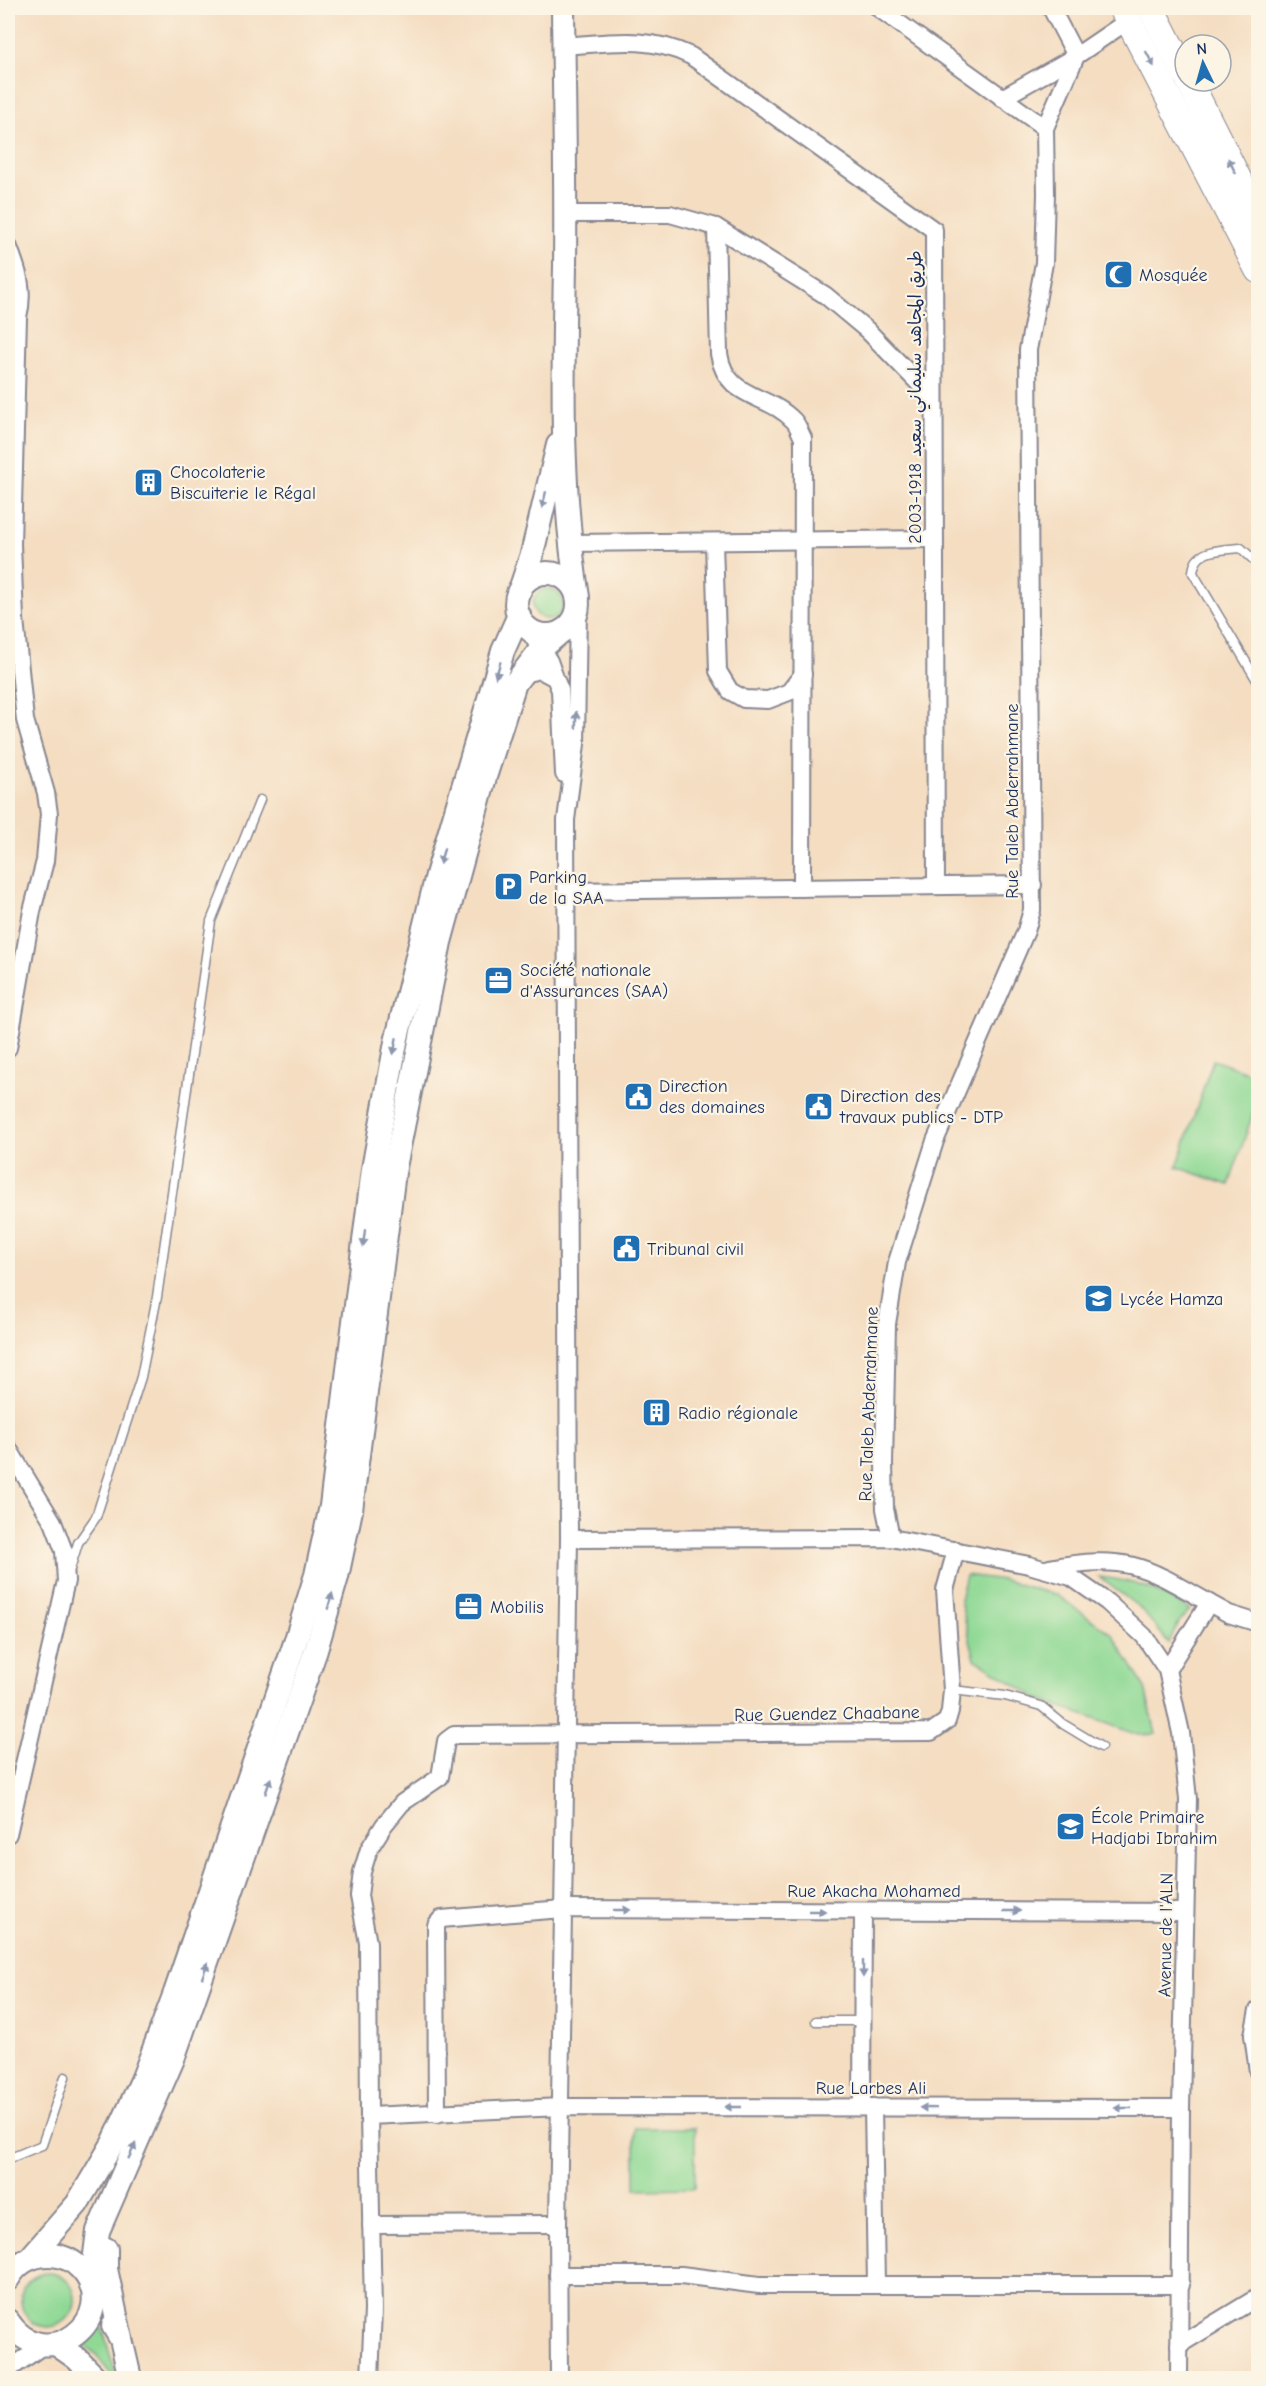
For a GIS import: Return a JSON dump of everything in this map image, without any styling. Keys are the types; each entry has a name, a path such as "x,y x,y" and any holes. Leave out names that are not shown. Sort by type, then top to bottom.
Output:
{"main road":[{"path":"50,2345 73,2337 87,2323 98,2231 165,2079 316,1650 337,1577 351,1510 394,1172 412,1071 440,942 485,777 515,683 541,649 576,617 578,602 570,543 563,423 565,214 562,8"},
{"path":"1151,8 1173,51"},
{"path":"1125,14 1258,270"},
{"path":"1195,93 1258,218"},
{"path":"520,611 563,423"},
{"path":"16,2268 76,2204 113,2143 143,2078 197,1929 295,1643 316,1575 331,1506 373,1169 396,1042 440,864 503,651 520,611 530,579 549,573 567,580 578,602"},
{"path":"520,611 541,634 562,631"},
{"path":"114,2191 106,2269 130,2379"},
{"path":"16,2268 48,2255 66,2258 77,2265 121,2339"},
{"path":"8,2322 23,2338 50,2345 76,2358 96,2379"}],"street":[{"path":"878,8 1045,128 1076,56"},
{"path":"1051,8 1076,56"},
{"path":"1002,98 1076,56 1125,14"},
{"name":"طريق المجاهد سليماني سعيد 1918-2003","path":"563,46 638,42 667,45 691,56 934,230 936,886"},
{"name":"Rue Taleb Abderrahmane","path":"891,1538 885,1509 884,1463 887,1324 897,1262 935,1141 1026,931 1032,910 1028,350 1044,263 1045,128"},
{"path":"565,214 670,214 716,227 825,295 867,330 934,399"},
{"path":"716,227 719,354 722,369 730,383 794,421 803,438 802,888"},
{"path":"8,245 19,270 23,298 18,317 12,544 19,672 25,720 46,793 49,814 45,861 32,911 8,1048"},
{"path":"570,543 934,540"},
{"path":"714,542 718,671 730,691 744,699 768,700 789,692 803,675"},
{"path":"566,820 576,744 578,602"},
{"path":"520,611 560,690 566,820 569,1539 558,2224 559,2379"},
{"path":"515,683 527,673 540,670 555,678"},
{"path":"567,891 1033,885"},
{"path":"8,1448 53,1522 64,1551 66,1581 8,1834"},
{"name":"Avenue de l'ALN","path":"569,1539 891,1538 1045,1569 1071,1577 1107,1602 1144,1636 1167,1670 1181,1733 1188,1799 1184,1912 1179,2379"},
{"name":"Rue Guendez Chaabane","path":"567,1735 917,1734 931,1732 947,1721 952,1690 945,1599 956,1550"},
{"path":"1045,1569 1084,1562 1123,1562 1159,1575 1229,1614 1258,1623"},
{"path":"1167,1670 1209,1603"},
{"path":"370,2379 373,2310 368,1943 359,1896 369,1849 384,1824 402,1803 440,1777 446,1741 454,1735 567,1735"},
{"name":"Rue Akacha Mohamed","path":"437,2114 436,1925 441,1919 563,1909 1184,1912"},
{"path":"863,1911 863,2021 876,2284"},
{"path":"1258,2010 1256,2036 1258,2072"},
{"name":"Rue Larbes Ali","path":"369,2116 561,2107 1181,2108"},
{"path":"371,2225 558,2224"},
{"path":"558,2275 681,2276 759,2284 1181,2285"},
{"path":"1179,2344 1258,2297"},
{"path":"8,2370 50,2345"}],"lane":[{"path":"1258,564 1241,548 1211,551 1201,556 1193,564 1192,573 1258,682"},
{"path":"66,1581 78,1543 96,1517 141,1377 157,1297 211,921 260,800"},
{"path":"952,1690 1005,1696 1041,1706 1063,1725 1101,1747"},
{"path":"816,2021 863,2021"},
{"path":"8,2159 42,2145 65,2077"}],"green space":[{"path":"548,589 559,593 563,604 559,615 548,619 537,615 533,604 537,593"},
{"path":"1213,1060 1258,1076 1258,1098 1229,1185 1177,1167"},
{"path":"966,1575 1003,1580 1057,1595 1113,1635 1145,1688 1156,1734 1138,1735 1037,1698 975,1659 960,1600"},
{"path":"1099,1577 1124,1581 1146,1588 1190,1610 1179,1622 1169,1643 1140,1608"},
{"path":"635,2128 695,2128 695,2188 635,2189"},
{"path":"48,2273 58,2275 67,2281 73,2290 75,2300 73,2310 67,2319 58,2325 48,2327 38,2325 29,2319 23,2310 21,2300 23,2290 29,2281 38,2275"},
{"path":"101,2324 117,2378 114,2378 94,2353 83,2344"}],"place":[{"name":"Mosquée","path":"1118,275"},
{"name":"Chocolaterie Biscuiterie le Régal","path":"149,482"},
{"name":"Parking de la SAA","path":"508,887"},
{"name":"Société nationale d'Assurances (SAA)","path":"499,980"},
{"name":"Direction des domaines","path":"638,1096"},
{"name":"Direction des travaux publics - DTP","path":"819,1106"},
{"name":"Tribunal civil","path":"626,1249"},
{"name":"Lycée Hamza","path":"1099,1299"},
{"name":"Radio régionale","path":"657,1413"},
{"name":"Mobilis","path":"469,1607"},
{"name":"École Primaire Hadjabi Ibrahim","path":"1070,1827"}]}
